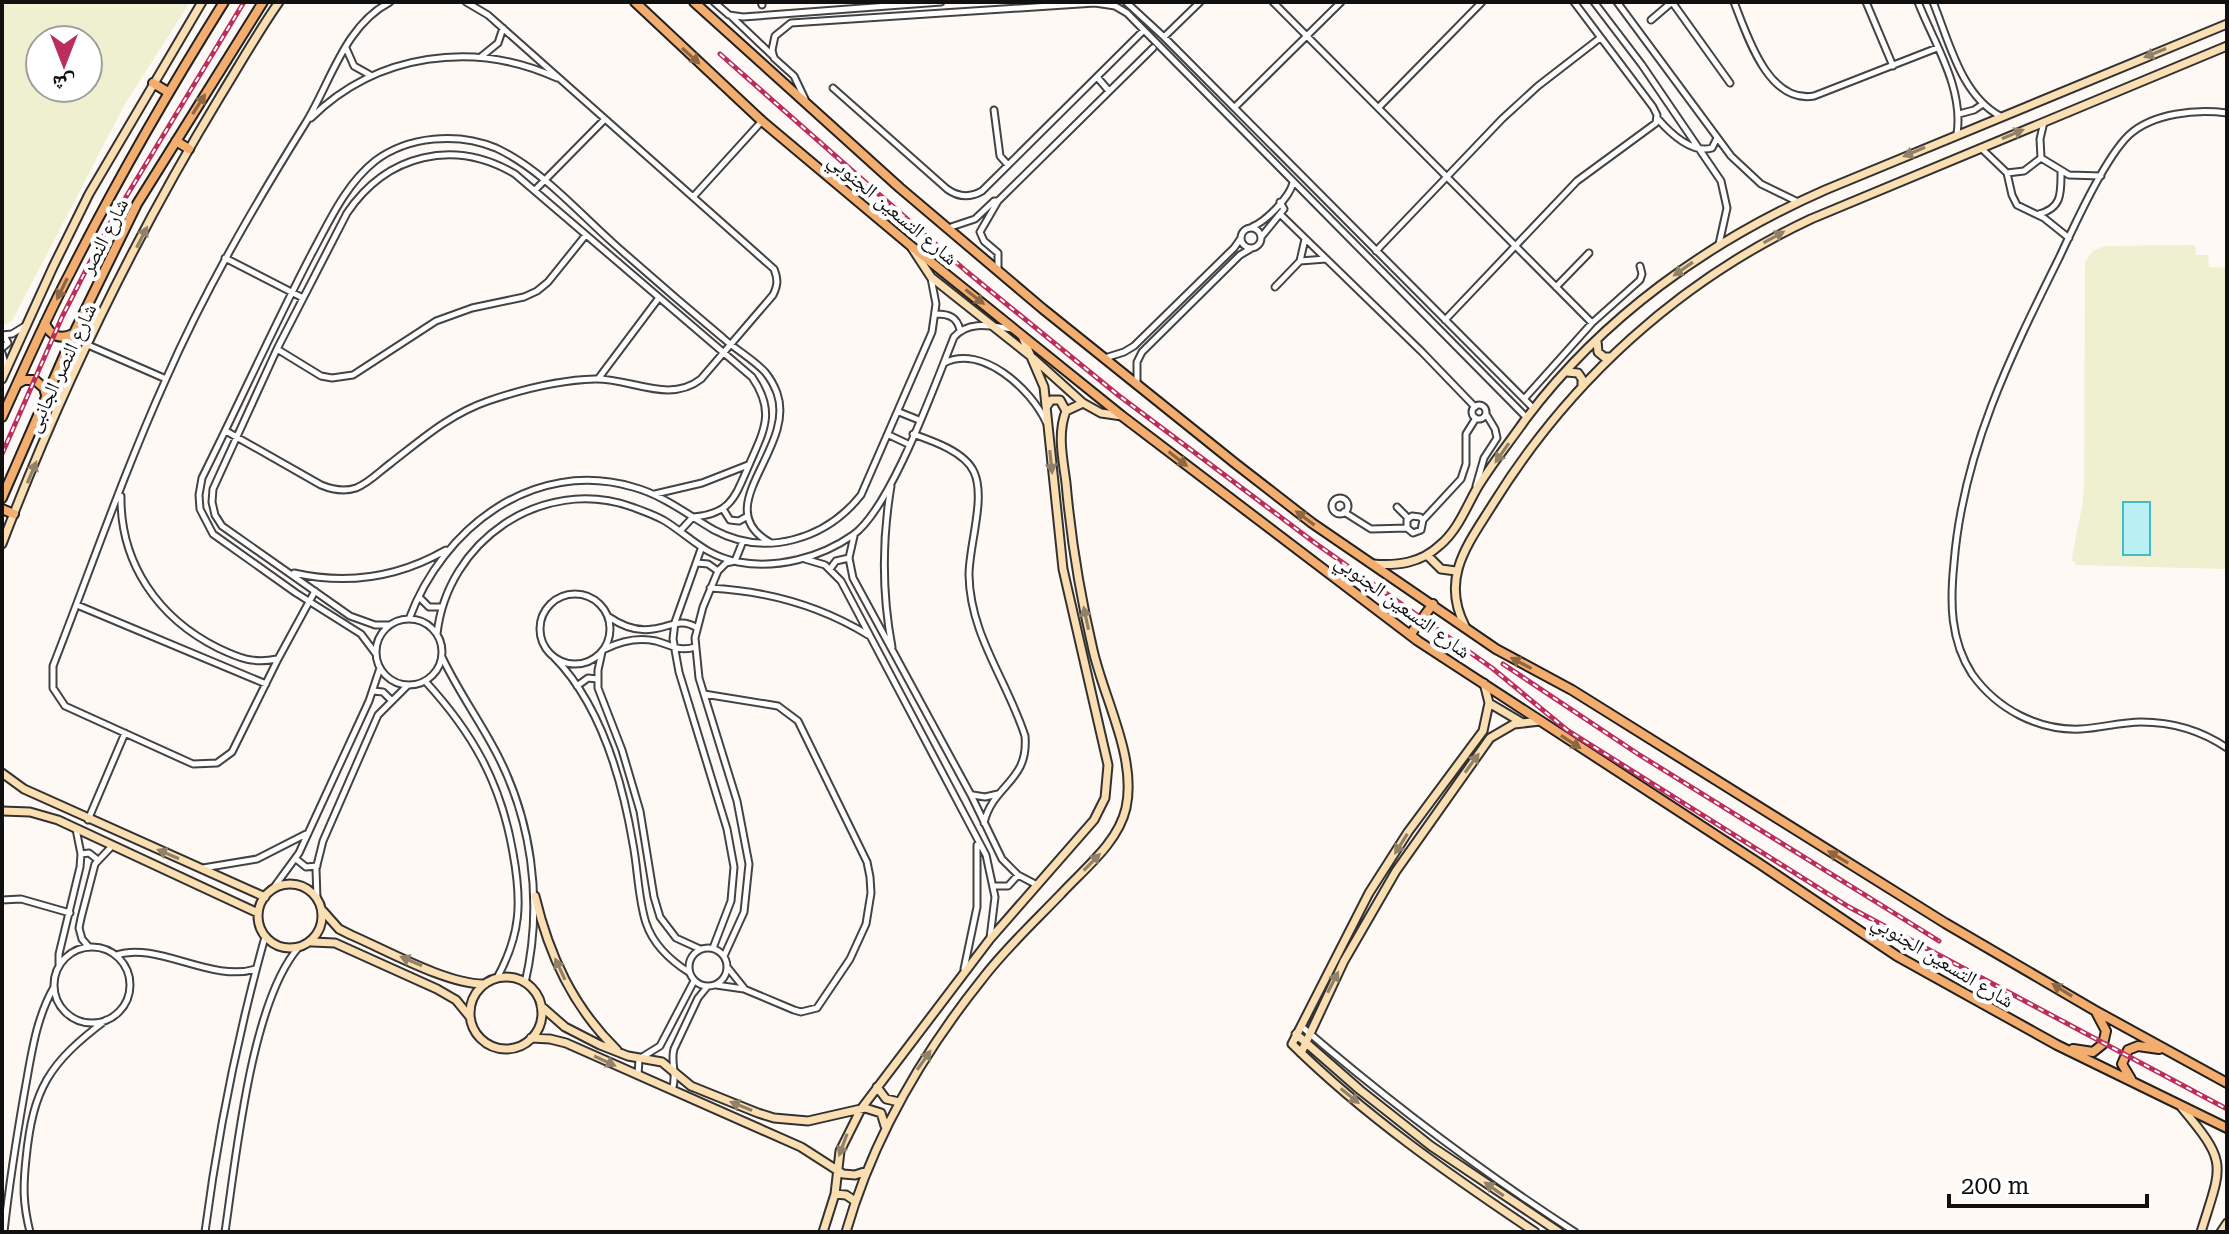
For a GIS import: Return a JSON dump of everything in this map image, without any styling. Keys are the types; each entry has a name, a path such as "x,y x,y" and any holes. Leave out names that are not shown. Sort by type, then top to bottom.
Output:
{"main road":[{"name":"شارع النصر","path":"2,417 45,323 114,188 224,2"},
{"name":"شارع النصر","path":"2,498 74,333 137,204 263,2"},
{"name":"شارع التسعين الجنوبي","path":"635,2 762,121 911,246 1122,416 1410,635 1897,956 2057,1045 2227,1128"},
{"name":"شارع التسعين الجنوبي","path":"694,2 998,271 1137,385 1369,564 1510,658 1572,690 1825,850 2094,1010 2227,1083"},
{"path":"153,83 168,92"},
{"path":"176,141 189,149"},
{"path":"45,323 57,336 74,333"},
{"path":"17,384 35,380 44,388 46,396"},
{"path":"2,509 14,514"},
{"path":"1410,635 1433,604"},
{"path":"2057,1045 2088,1053 2100,1047 2106,1031 2094,1010"},
{"path":"2135,1083 2123,1067 2123,1056 2128,1050 2138,1046 2168,1050"}],"street":[{"path":"4,375 89,194 202,2"},
{"name":"شارع النصر الجانبى","path":"2,544 88,345 154,212 279,2"},
{"path":"315,591 232,752 217,763 193,764 65,706 53,688 53,666 166,379 225,258 364,19 390,2"},
{"path":"226,431 321,485 345,490 361,486 443,423 475,406 541,386 598,379 679,390 701,379 773,295 778,277 774,269 503,28 466,2"},
{"path":"714,2 794,76 808,103"},
{"path":"729,15 743,17 839,6 941,2"},
{"path":"1126,2 1235,107 1534,409"},
{"path":"1164,37 1200,2"},
{"path":"1273,2 1592,323"},
{"path":"1235,107 1341,2"},
{"path":"1379,107 1482,2"},
{"path":"1574,2 1653,107 1657,118 1677,137 1699,149 1712,148 1717,137"},
{"path":"1594,2 1721,181 1727,208 1719,244"},
{"path":"1617,2 1717,137 1750,175 1761,184 1798,202"},
{"path":"1651,20 1672,2 1730,83"},
{"path":"1734,2 1763,68 1795,96 1814,96 1937,48"},
{"path":"1866,2 1893,66"},
{"path":"1918,2 1955,94 1959,114 1957,134"},
{"path":"1933,2 1967,83 1983,104 2000,116"},
{"path":"774,58 771,45 775,36 791,23 803,21 1042,4 1109,4 1127,13 1527,418"},
{"path":"803,11 803,21"},
{"path":"1924,17 1937,11"},
{"path":"1369,564 1398,565 1427,555 1452,532 1476,490 1527,418 1565,373 1656,288 1719,244 1798,202 2227,24"},
{"path":"481,57 498,43 503,28"},
{"path":"833,88 947,189 958,195 971,196 982,191 1144,30"},
{"path":"1376,251 1522,100 1600,38"},
{"path":"1465,626 1454,596 1456,571 1507,481 1582,386 1687,292 1781,233 2227,46"},
{"path":"346,47 354,66 371,76"},
{"path":"998,271 998,253 984,241 980,232 998,201 1153,48"},
{"path":"306,122 329,101 371,76 420,60 481,57 522,64 561,80"},
{"path":"1186,73 1192,66"},
{"path":"1192,80 1199,73"},
{"path":"1097,77 1109,91"},
{"path":"1959,114 1983,104"},
{"path":"994,110 1000,156 1008,165"},
{"path":"2227,113 2184,114 2147,123 2128,136 2102,176 1998,383 1974,450 1954,554 1952,611 1955,636 1965,661 1988,692 2008,709 2031,721 2069,729 2157,723 2190,730 2227,748"},
{"path":"1445,320 1577,181 1651,129 1657,118"},
{"path":"535,190 605,119"},
{"path":"693,197 762,121"},
{"path":"2041,158 2040,139 2044,121"},
{"path":"408,685 392,680 380,668 376,654 361,634 309,602 213,534 200,509 200,486 291,293 344,195 372,163 387,153 429,139 460,140 495,148 544,181 670,294 764,371 778,395 781,409 777,437 749,496 746,517 751,528 771,543"},
{"path":"1979,148 2007,173 2017,205 2038,215 2069,238"},
{"path":"437,634 425,623 409,619 390,625 362,622 232,535 215,515 212,502 213,489 235,436 355,202 373,183 398,166 428,156 469,156 507,169 752,377 765,404 766,420 763,435 735,498 723,509 693,517 680,531"},
{"path":"2041,158 2061,172 2084,177 2102,176"},
{"path":"2007,173 2024,171 2041,158"},
{"path":"2038,215 2058,203 2062,194 2061,172"},
{"path":"1104,358 1134,346 1234,248 1243,232 1260,222 1290,192 1293,182"},
{"path":"947,228 975,219 995,200 998,201"},
{"path":"1137,385 1137,362 1142,352 1240,255 1258,245 1284,209 1280,202"},
{"path":"1330,220 1337,212"},
{"path":"1280,214 1475,407"},
{"path":"1336,227 1344,219"},
{"path":"1251,227 1259,231 1261,237"},
{"path":"277,349 321,376 342,378 353,375 436,321 537,291 585,236"},
{"path":"1241,238 1246,246 1252,248"},
{"path":"1275,287 1300,261 1305,238"},
{"path":"911,246 931,277 1033,358 1083,403 1101,413 1122,416"},
{"path":"1556,287 1589,253"},
{"path":"225,258 303,299"},
{"path":"1300,261 1326,259"},
{"path":"1524,399 1592,323 1640,280 1640,266"},
{"path":"289,572 331,579 372,577 413,566 450,547 495,507 512,497 549,484 618,483 653,494 715,530 743,541 771,543 810,535 847,513 861,495 932,332 936,314 931,277"},
{"path":"658,299 655,288 661,286"},
{"path":"658,299 668,301 670,294"},
{"path":"598,379 658,299"},
{"path":"936,314 950,315 959,324 960,330"},
{"path":"804,559 854,535 872,516 892,480 954,337 960,330 974,325 1019,331 1044,387 1063,569 1109,772 1103,805 1081,836 963,972 861,1109 846,1136 835,1194 823,1232"},
{"path":"4,375 2,351 8,343 3,335 26,326"},
{"path":"1598,339 1598,352 1604,357 1611,357"},
{"path":"88,345 166,379"},
{"path":"943,364 959,358 979,359 1020,386 1036,404 1048,426"},
{"path":"1565,373 1578,373 1582,386"},
{"path":"1500,391 1508,383"},
{"path":"846,1232 855,1201 885,1129 914,1075 984,977 1104,849 1119,825 1126,805 1128,777 1123,750 1094,654 1077,574 1061,435 1066,406 1060,400 1051,400 1046,407"},
{"path":"1066,411 1083,403"},
{"path":"1475,407 1483,406 1497,438 1483,461 1476,490"},
{"path":"1475,407 1472,413 1476,418 1481,419 1486,414"},
{"path":"899,412 919,420"},
{"path":"1344,512 1371,529 1407,528 1413,533 1419,532 1423,528 1423,520 1461,479 1466,464 1466,434 1476,418"},
{"path":"913,434 966,460 978,483 969,557 971,598 981,637 1021,725 1026,747 1020,768 989,807 984,823"},
{"path":"889,435 908,444"},
{"path":"653,494 702,483 749,465"},
{"path":"892,480 884,558 893,652"},
{"path":"121,492 120,516 124,539 142,582 156,601 179,624 237,657 257,662 278,659"},
{"path":"622,1054 588,1018 570,990 549,944 535,896 527,840 511,782 442,657 437,634 447,590 479,544 511,519 548,504 568,500 608,501 661,519 713,556 765,564 804,559 830,569 841,581 986,855 995,911 990,939"},
{"path":"1397,507 1408,518"},
{"path":"723,509 726,518 734,522 746,517"},
{"path":"1408,518 1416,515 1423,520"},
{"path":"1407,528 1408,518"},
{"path":"854,535 849,558 853,578 971,795 1002,859 1018,875 1038,885"},
{"path":"735,561 743,541"},
{"path":"409,619 418,596 450,547"},
{"path":"701,549 675,622 674,649 727,829 734,867 729,909 713,948"},
{"path":"1427,555 1438,567 1456,571"},
{"path":"830,569 839,559 849,558"},
{"path":"724,956 744,912 749,864 737,801 704,694 695,646 697,628 718,571 726,563 735,561"},
{"path":"696,563 708,564 718,571"},
{"path":"710,588 752,591 793,601 833,616 869,636"},
{"path":"697,628 687,622 644,630 625,626 609,617 590,596 571,594 553,601 542,616 540,625 542,643 577,686 611,755 633,844 646,923 668,956 690,973 694,981 707,987 716,985 744,989 801,1012 809,1011 823,1003 850,959 866,924 870,909 867,862 793,715 778,706 704,694"},
{"path":"418,596 429,607 441,607"},
{"path":"77,605 266,684"},
{"path":"609,617 611,634 603,651 597,679 640,811 660,917 676,938 700,949 713,948 724,956 744,989"},
{"path":"376,654 379,638 390,625"},
{"path":"553,656 569,664 578,664 625,641 636,639 659,642 674,649 695,646"},
{"path":"232,670 237,657"},
{"path":"317,899 317,866 323,841 378,715 408,685 425,681 433,675 442,657"},
{"path":"322,910 319,931 310,942 299,947 277,946 265,937 259,926 258,913 265,897 296,859 373,691 380,668"},
{"path":"577,686 584,679 597,679"},
{"path":"425,681 450,707 478,749 507,817 519,912 512,947 497,978"},
{"path":"1484,683 1489,703 1483,731 1408,832 1369,893 1292,1044 1424,1155 1535,1232"},
{"path":"373,691 383,692 391,700"},
{"path":"1489,703 1521,722"},
{"path":"1097,721 1112,717"},
{"path":"1301,1053 1344,961 1417,839 1490,738 1521,722 1540,721"},
{"path":"88,820 125,733"},
{"path":"932,754 945,747"},
{"path":"2,773 24,789 88,820 265,897"},
{"path":"971,795 985,797 999,794"},
{"path":"2,811 40,814 258,913"},
{"path":"4,1232 30,1061 41,1014 54,987 81,854 76,829"},
{"path":"200,868 257,859 307,834"},
{"path":"963,972 977,907 977,840"},
{"path":"89,947 82,939 79,928 98,860 113,845"},
{"path":"81,854 89,853 98,860"},
{"path":"296,859 303,866 317,866"},
{"path":"993,886 1008,886 1018,875"},
{"path":"272,890 284,885 296,885 308,890 339,929 453,979 485,984"},
{"path":"525,983 533,935 535,896"},
{"path":"2,900 21,899 70,913"},
{"path":"205,1232 221,1121 240,1028 265,937"},
{"path":"310,942 335,943 437,989 456,1000 470,1017 479,1037 498,1048 512,1048 531,1038 539,1027 541,1006"},
{"path":"59,965 69,955 89,947 116,955 137,953 231,972 256,969"},
{"path":"225,1232 240,1130 264,1021 276,981 299,947"},
{"path":"690,973 690,959 700,949"},
{"path":"30,1232 22,1197 35,1101 63,1056 123,1007 130,987 128,973 116,955"},
{"path":"716,985 726,975 727,965"},
{"path":"470,1017 474,995 485,984 497,978 512,977 525,983 535,993 541,1006 565,1027 622,1054 662,1062 691,1086 774,1118 808,1121 871,1108 881,1113 885,1129"},
{"path":"639,1059 660,1046 694,981"},
{"path":"54,987 57,1001 71,1017 92,1023 106,1020"},
{"path":"672,1091 674,1049 698,998 707,987"},
{"path":"1300,1025 1433,1133 1575,1232"},
{"path":"1296,1034 1431,1146 1559,1232"},
{"path":"531,1038 566,1043 801,1147 837,1171 849,1175 867,1171"},
{"path":"638,1076 639,1059"},
{"path":"877,1087 886,1099 899,1102"},
{"path":"2182,1108 2222,1162 2201,1232"},
{"path":"1424,1155 1431,1146"},
{"path":"835,1194 846,1195 855,1201"},
{"path":"2221,1232 2227,1223"}],"green space":[{"path":"2,2 190,2 125,104 12,321 2,326"},
{"path":"2195,245 2196,255 2208,255 2209,267 2227,268 2227,569 2075,565 2073,552 2084,488 2085,262 2093,251 2105,246"}],"water":[{"path":"2123,502 2150,502 2150,555 2123,555"}],"railway":[{"path":"2,454 62,317 109,225 244,2"},
{"path":"720,54 966,271 1118,395 1315,543 1492,668 1567,730 1849,907 2227,1109"},
{"path":"1503,664 1638,754 1939,941"}]}
